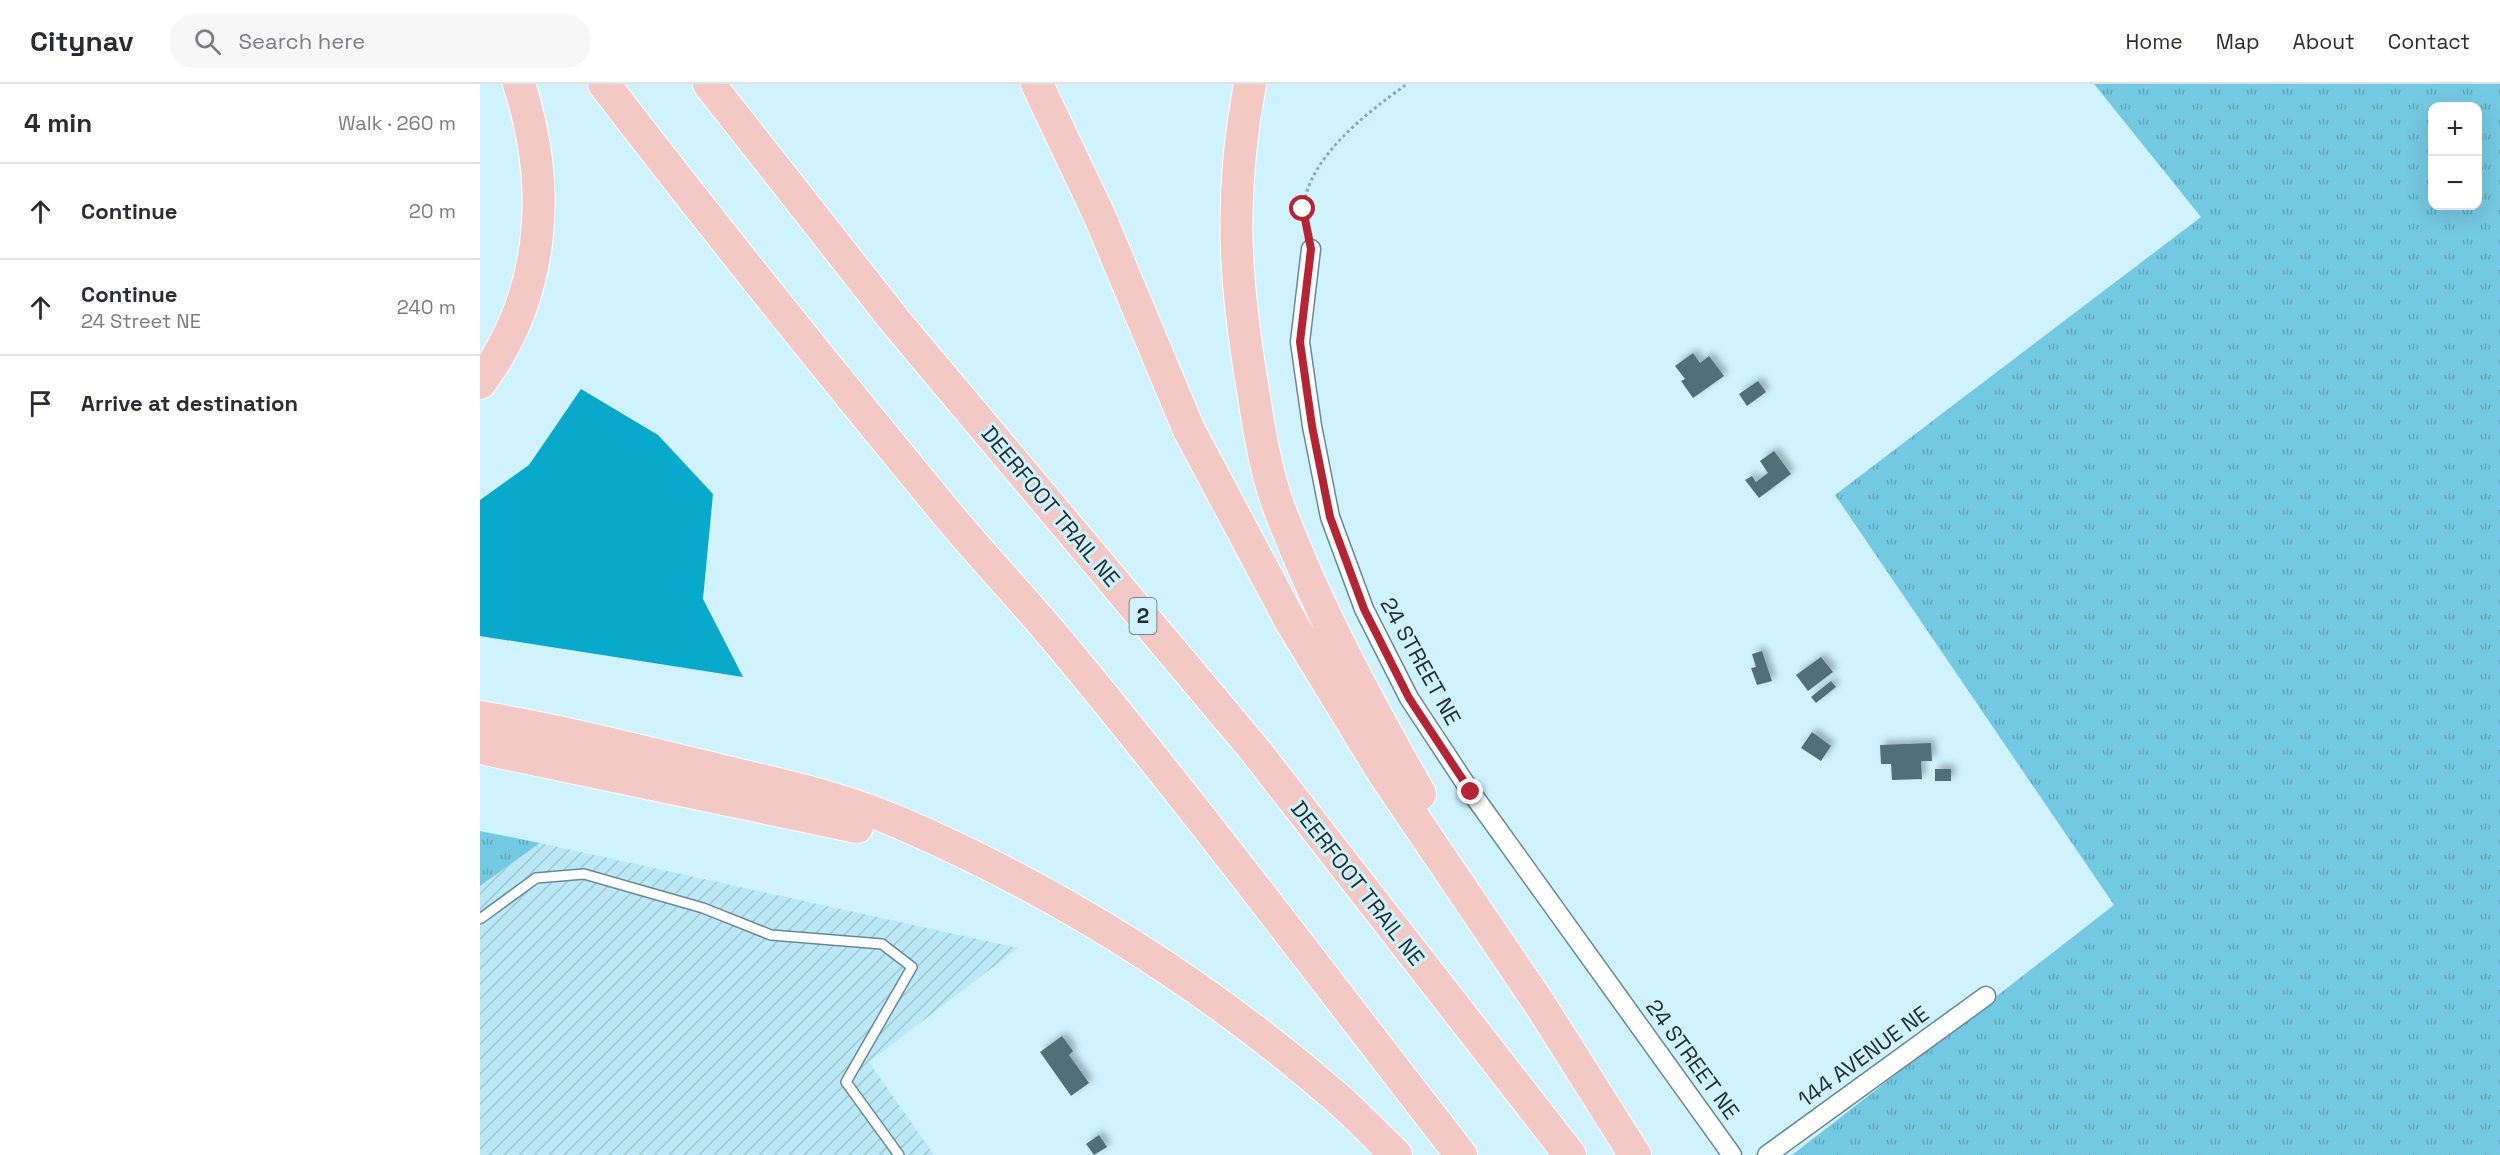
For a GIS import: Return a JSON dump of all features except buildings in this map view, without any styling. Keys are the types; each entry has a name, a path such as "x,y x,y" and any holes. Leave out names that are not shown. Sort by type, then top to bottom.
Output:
{"highway":[{"path":"480,383 495,363 523,302 534,259 540,215 535,148 519,84"},
{"path":"604,84 840,383 951,518 1056,639 1147,752 1461,1155"},
{"name":"DEERFOOT TRAIL NE","path":"709,84 896,322 1254,749 1570,1155"},
{"path":"1037,84 1099,215 1189,430 1291,622 1382,771 1541,1006 1635,1155"},
{"path":"1250,84 1239,148 1235,250 1239,308 1261,440 1278,504 1340,649 1541,1006"},
{"path":"480,717 561,731 797,789 896,821 1004,873 1138,949 1183,979 1336,1097 1395,1155"},
{"path":"480,748 871,830 1004,873"}],"street":[{"name":"24 STREET NE","path":"1311,249 1300,342 1312,426 1330,517 1364,609 1409,698 1471,792 1732,1155"},
{"name":"144 AVENUE NE","path":"1767,1155 1986,996"}],"lane":[{"path":"480,919 536,878 584,874 703,908 771,935 882,944 912,967 846,1082 899,1155"}],"path":[{"path":"1311,249 1303,209 1319,168 1354,125 1407,84"}],"shaded area":[{"path":"581,389 658,435 713,494 703,599 743,677 480,636 480,500 529,465"},
{"path":"540,843 1018,948 869,1062 934,1155 480,1155 480,886"}],"green space":[{"path":"2094,84 2500,84 2500,1155 1792,1155 2114,905 1835,495 2201,217"},
{"path":"480,831 540,843 480,886"}],"route":[{"path":"1303,209 1304,226 1311,249 1300,342 1312,426 1330,517 1364,609 1409,698 1471,792"}]}
